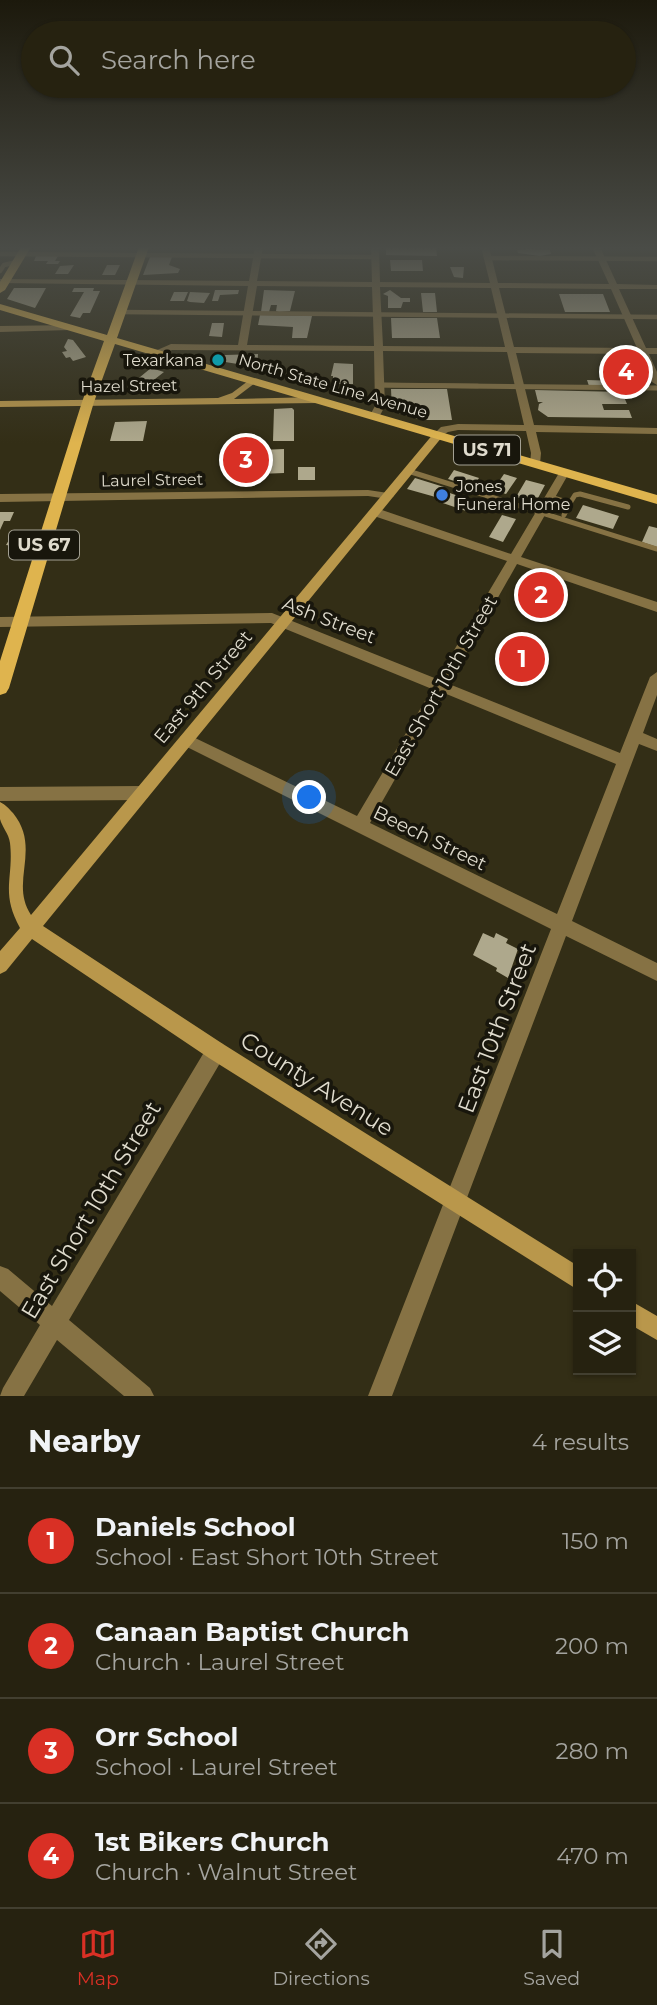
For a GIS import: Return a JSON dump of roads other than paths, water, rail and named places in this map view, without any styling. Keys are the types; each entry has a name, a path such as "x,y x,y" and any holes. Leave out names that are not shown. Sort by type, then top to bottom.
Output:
{"main road":[{"name":"North State Line Avenue","path":"18,312 657,500"},
{"name":"US 67","path":"0,688 118,312"}],"street":[{"path":"625,312 657,382"},
{"path":"242,348 248,313"},
{"path":"374,416 380,406 375,314"},
{"path":"501,315 536,453 535,464"},
{"path":"0,329 70,327"},
{"path":"158,353 171,347 657,351"},
{"name":"Hazel Street","path":"0,404 219,401 235,395 252,381"},
{"name":"US 71","path":"219,401 318,400"},
{"path":"438,435 493,429 657,431"},
{"name":"East 9th Street","path":"0,965 438,435"},
{"name":"East Short 10th Street","path":"359,827 565,473"},
{"name":"Laurel Street","path":"0,498 368,493 388,496"},
{"path":"375,512 657,607"},
{"name":"Ash Street","path":"0,622 260,617 284,621 625,761"},
{"name":"East 10th Street","path":"380,1396 563,927 657,677"},
{"path":"634,736 657,745"},
{"name":"Beech Street","path":"186,740 657,972"},
{"path":"0,794 142,793"},
{"path":"0,809 11,820 20,842 15,890 17,908 30,928"},
{"name":"County Avenue","path":"30,928 216,1051 573,1276"},
{"name":"East Short 10th Street","path":"11,1396 216,1051"},
{"path":"0,1277 142,1396"},
{"path":"636,1315 657,1329"}],"lane":[{"path":"137,312 657,317"},
{"path":"379,385 657,388"},
{"path":"408,471 657,549"},
{"path":"589,496 596,482"},
{"path":"564,515 576,494 628,507"},
{"path":"550,497 570,503"}],"place":[{"name":"Texarkana","path":"218,360"},
{"name":"1st Bikers Church","path":"626,372"},
{"name":"Orr School","path":"246,460"},
{"name":"Jones Funeral Home","path":"442,495"},
{"name":"Canaan Baptist Church","path":"541,595"},
{"name":"Daniels School","path":"522,659"}]}
